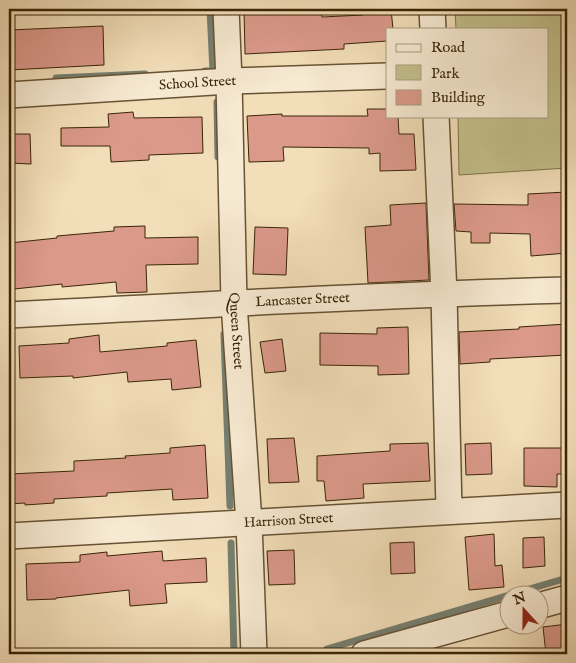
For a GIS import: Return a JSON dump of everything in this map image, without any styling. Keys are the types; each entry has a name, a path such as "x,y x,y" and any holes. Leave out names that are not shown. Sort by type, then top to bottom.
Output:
{"street":[{"name":"Queen Street","path":"226,9 234,303 249,523 254,654"},
{"path":"432,9 433,28"},
{"name":"School Street","path":"9,95 229,81 386,76"},
{"path":"436,118 444,294 449,511"},
{"name":"Lancaster Street","path":"9,315 234,303 567,290"},
{"name":"Harrison Street","path":"9,536 567,505"},
{"path":"548,603 567,598"},
{"path":"364,654 498,617"}],"green space":[{"path":"455,9 567,9 567,168 459,175 458,118 548,118 548,28 456,28"}],"building":[{"path":"244,9 270,9 270,11 321,9 322,17 363,15 362,9 391,9 393,28 386,28 386,41 344,44 344,49 245,54"},
{"path":"103,26 104,65 9,70 9,30"},
{"path":"367,109 386,109 386,118 398,118 399,134 414,134 416,170 380,171 380,153 369,154 369,148 283,147 284,161 249,162 247,116 282,114 282,116 368,116"},
{"path":"133,112 134,118 202,117 203,153 149,155 149,160 111,162 110,146 61,146 61,128 109,127 108,114"},
{"path":"9,134 30,134 31,164 9,163"},
{"path":"567,192 567,253 531,256 530,234 490,233 490,243 471,243 471,232 456,231 454,204 528,205 528,194"},
{"path":"426,203 429,280 368,283 365,227 391,225 390,205"},
{"path":"145,226 145,238 198,237 198,264 146,265 147,292 117,293 116,282 62,287 62,284 14,289 9,243 57,238 57,236 114,231 114,227"},
{"path":"255,227 288,228 286,275 253,274"},
{"path":"567,324 567,355 490,359 490,362 460,364 459,332"},
{"path":"408,327 409,374 378,375 378,366 320,365 320,333 377,334 377,328"},
{"path":"99,335 100,352 167,346 167,343 196,340 201,387 172,390 171,379 128,382 127,372 73,378 73,376 20,378 19,346 69,343 69,339"},
{"path":"282,339 286,371 265,373 260,342"},
{"path":"294,438 299,482 269,483 267,439"},
{"path":"428,443 430,481 363,484 364,498 326,501 324,481 317,481 317,456 390,451 390,444"},
{"path":"491,443 492,474 466,475 465,444"},
{"path":"205,445 208,498 173,500 172,489 107,493 107,496 54,499 54,503 9,504 9,474 74,471 74,461 170,453 170,448"},
{"path":"524,448 567,448 567,474 557,474 557,487 524,486"},
{"path":"494,534 495,566 502,565 504,586 469,590 465,537"},
{"path":"544,537 545,566 523,568 523,538"},
{"path":"414,542 415,573 391,574 390,543"},
{"path":"294,550 295,584 269,585 267,551"},
{"path":"162,551 163,561 206,558 207,582 165,584 167,603 130,606 129,590 56,599 27,600 26,564 80,562 80,555 107,552 107,556"},
{"path":"567,624 567,654 546,654 544,636 548,636 548,626"}],"waterway":[{"path":"205,71 213,71 210,9"},
{"path":"56,78 145,74"},
{"path":"217,102 218,157"},
{"path":"224,334 230,506"},
{"path":"231,543 234,654"},
{"path":"327,649 567,578"}]}
